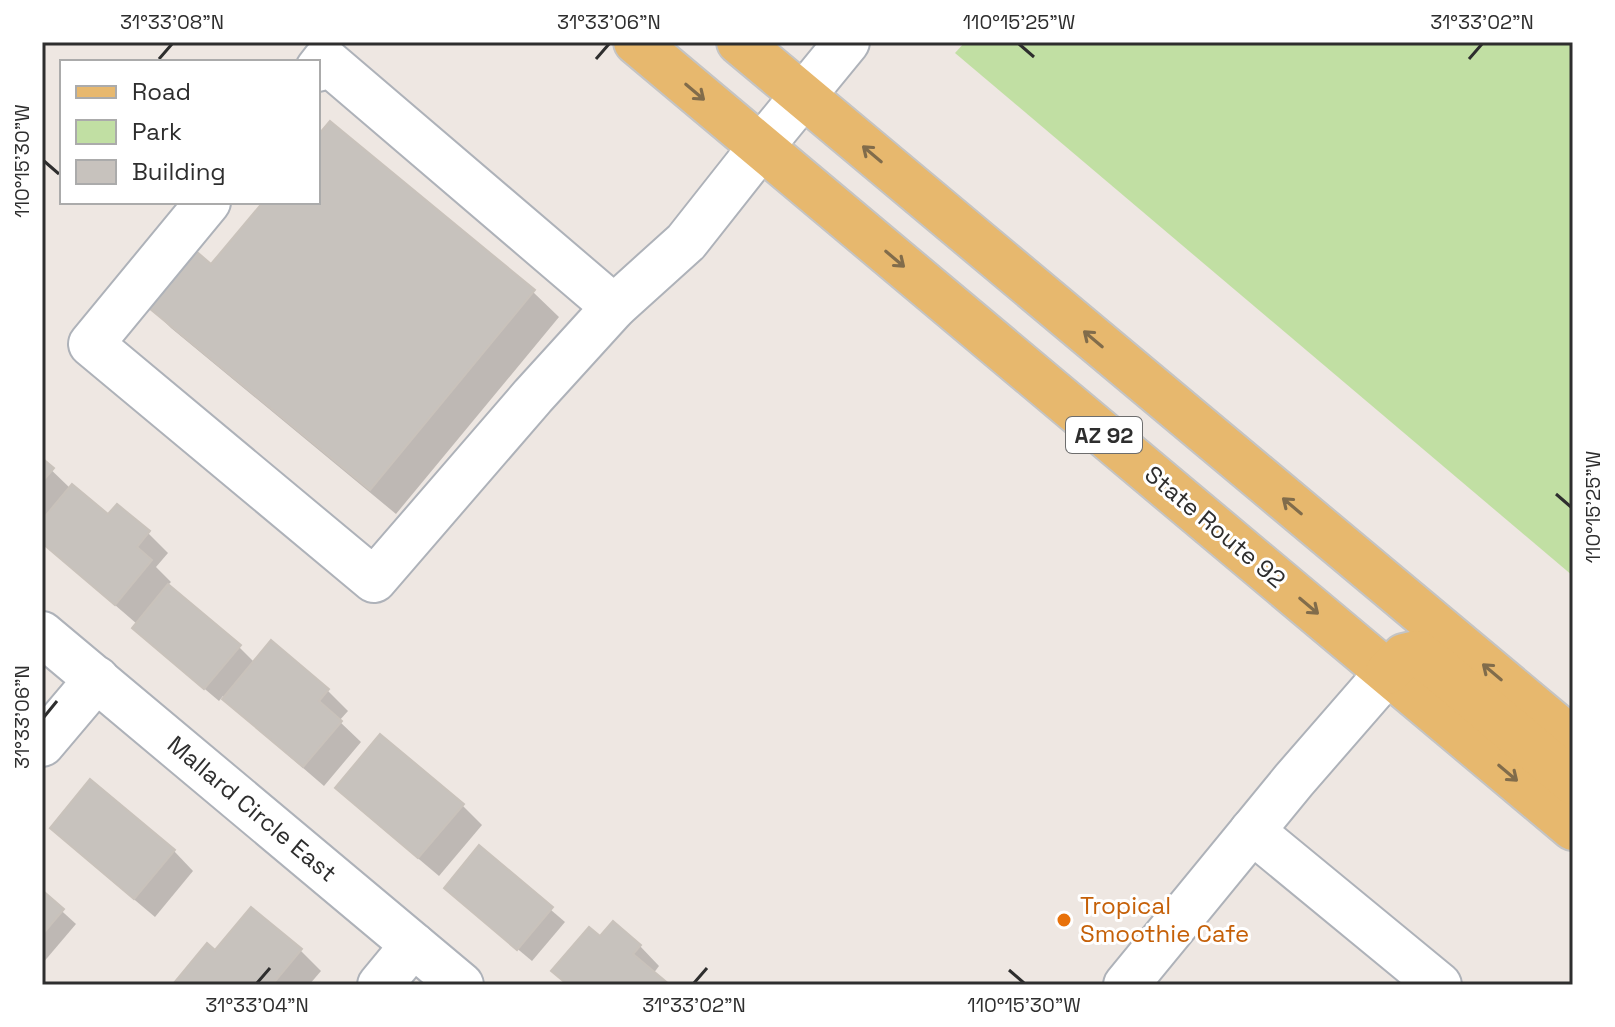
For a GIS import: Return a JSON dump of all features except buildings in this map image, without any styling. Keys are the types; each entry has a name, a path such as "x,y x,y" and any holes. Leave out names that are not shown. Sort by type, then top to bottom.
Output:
{"main road":[{"name":"State Route 92","path":"636,42 1573,828"},
{"name":"AZ 92","path":"739,42 1573,740"},
{"path":"1388,672 1404,656 1417,653 1573,782"}],"street":[{"path":"206,204 91,344 374,580 614,307 686,242 847,42"},
{"path":"320,66 325,60 614,307"},
{"name":"Mallard Circle East","path":"42,634 461,985"},
{"path":"1126,985 1388,672"},
{"path":"42,744 97,679"},
{"path":"1252,831 1411,976"},
{"path":"380,985 413,945"}],"green space":[{"path":"965,42 1573,42 1573,576 955,53"}],"place":[{"name":"Tropical Smoothie Cafe","path":"1064,920"}]}
